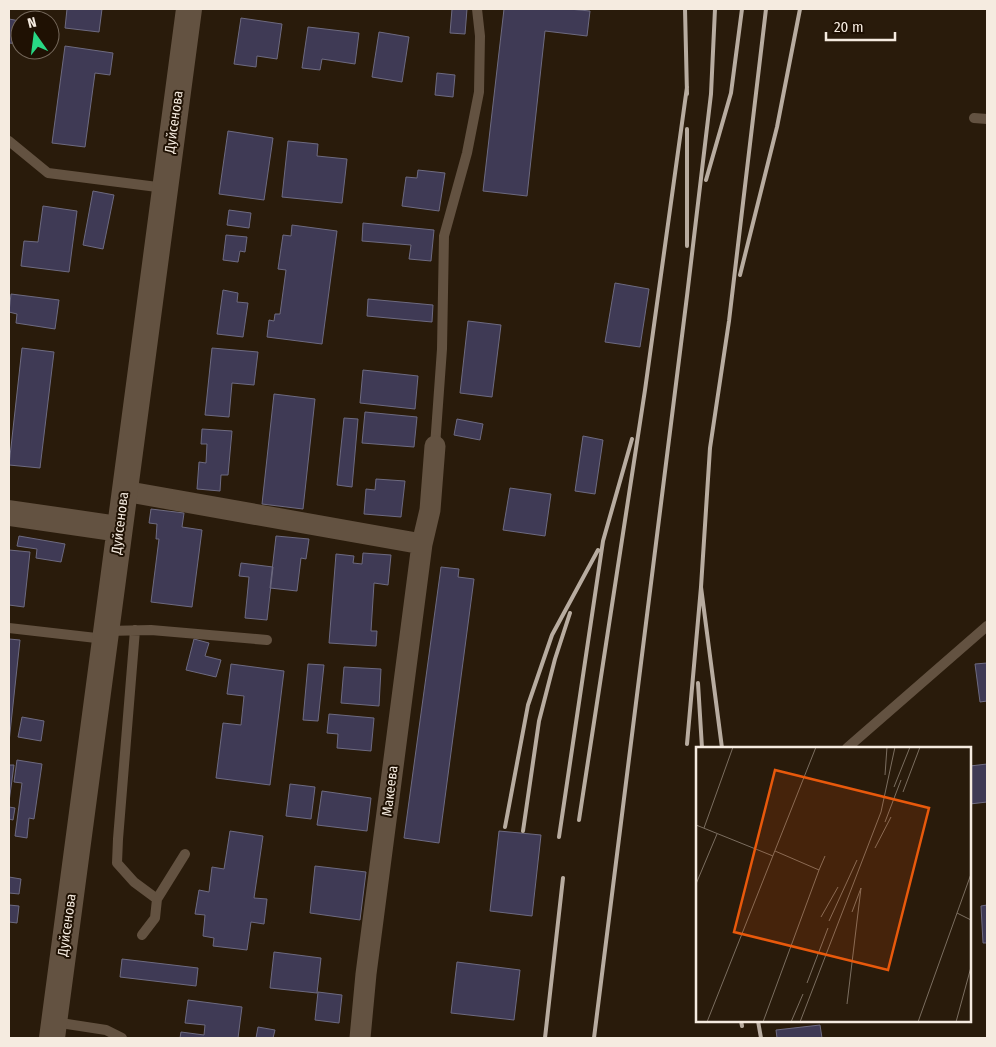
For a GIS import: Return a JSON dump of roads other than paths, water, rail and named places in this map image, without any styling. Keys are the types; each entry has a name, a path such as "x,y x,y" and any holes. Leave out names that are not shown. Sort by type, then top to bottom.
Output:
{"street":[{"name":"Дуйсенова","path":"53,1030 189,9"},
{"name":"Макеева","path":"360,1038 366,974 422,544 430,510 435,446"},
{"path":"124,491 422,544"},
{"path":"9,513 119,529"}],"lane":[{"path":"435,446 442,349 444,236 466,153 479,92 480,36 477,9"},
{"path":"974,118 987,119"},
{"path":"9,141 48,173 165,188"},
{"path":"848,747 987,626"},
{"path":"9,628 105,635 135,630 151,630 266,640"},
{"path":"135,630 117,863 134,882 157,899"},
{"path":"142,936 155,918 157,899 185,854"},
{"path":"53,1030 106,1030 122,1038"}],"railway":[{"path":"685,9 687,94"},
{"path":"594,1038 711,94 715,9"},
{"path":"706,180 731,93 742,9"},
{"path":"701,587 710,448 729,321 766,9"},
{"path":"740,275 777,127 800,9"},
{"path":"579,820 645,390 687,87"},
{"path":"687,129 687,246"},
{"path":"559,837 603,541 632,439"},
{"path":"505,827 528,705 552,635 598,550"},
{"path":"687,744 701,587 722,747"},
{"path":"523,831 539,721 555,659 570,613"},
{"path":"698,683 702,747"},
{"path":"545,1038 563,878"},
{"path":"741,1022 742,1026"},
{"path":"758,1022 761,1038"}]}
